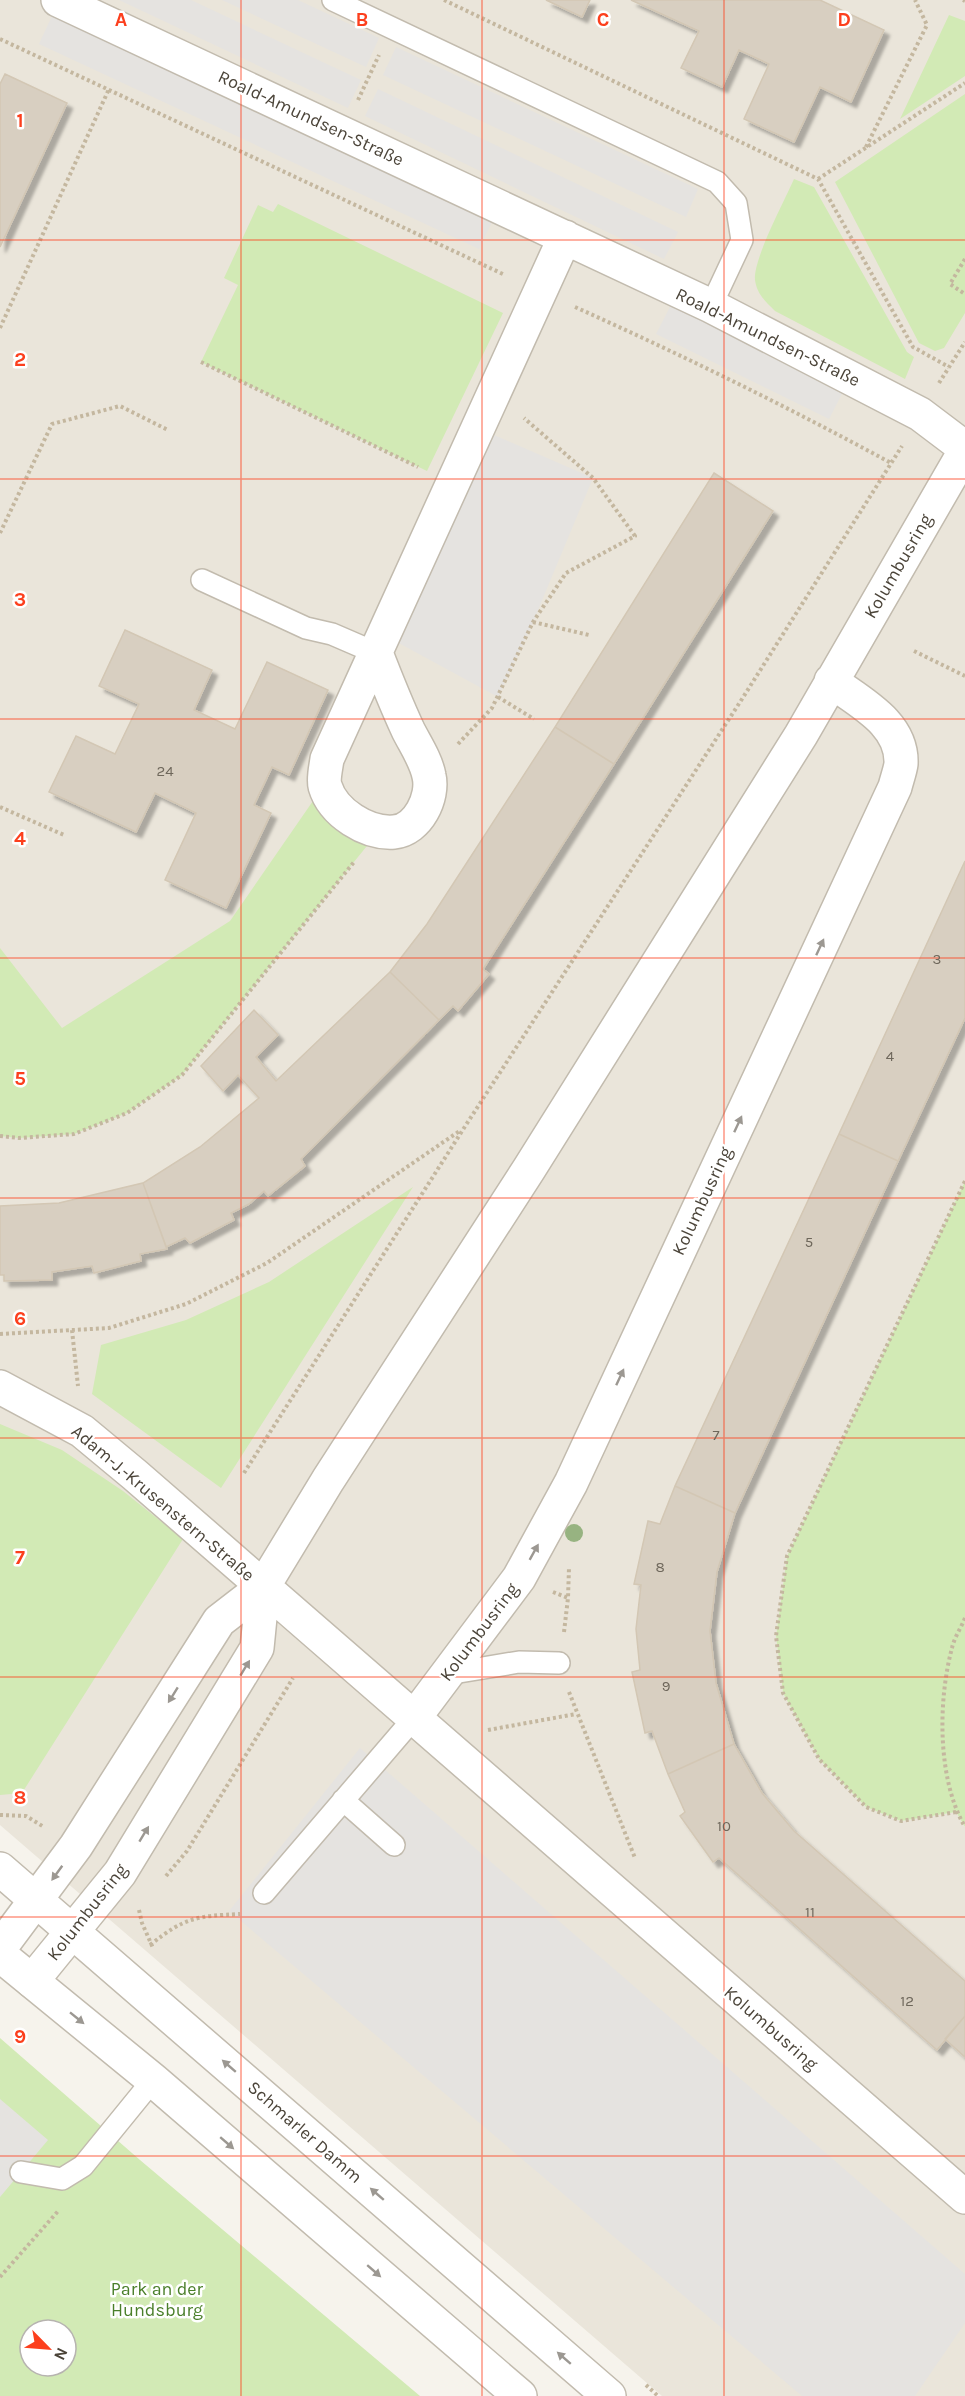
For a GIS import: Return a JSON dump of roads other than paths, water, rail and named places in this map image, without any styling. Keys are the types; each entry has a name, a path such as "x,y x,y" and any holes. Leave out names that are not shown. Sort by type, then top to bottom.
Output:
{"street":[{"name":"Roald-Amundsen-Straße","path":"58,0 711,306 920,414 965,449"},
{"path":"376,653 392,696 429,774 430,792 424,809 411,824 396,832 380,831 350,819 335,805 324,785 327,759 565,237"},
{"name":"Kolumbusring","path":"0,1948 76,1846 219,1622 263,1587 328,1480 529,1169 801,735 965,449"},
{"name":"Kolumbusring","path":"414,1718 519,1578 571,1483 895,787 901,763 895,735 876,714 831,681"},
{"name":"Adam-J.-Krusenstern-Straße","path":"0,1387 82,1431 263,1587"},
{"name":"Kolumbusring","path":"263,1587 965,2197"},
{"name":"Kolumbusring","path":"32,1981 120,1873 257,1648 263,1587"},
{"name":"Schmarler Damm","path":"0,1869 609,2396"},
{"path":"0,1955 153,2080 520,2396"}],"lane":[{"path":"333,0 717,182 736,203 742,240 711,306"},
{"path":"202,580 306,628 332,634 376,653"},
{"path":"447,1674 519,1662 559,1663"},
{"path":"264,1893 414,1718"},
{"path":"344,1800 394,1845"},
{"path":"21,2172 62,2179 83,2166 153,2080"}],"park label":[{"name":"Park an der Hundsburg","path":"157,2299"}]}
